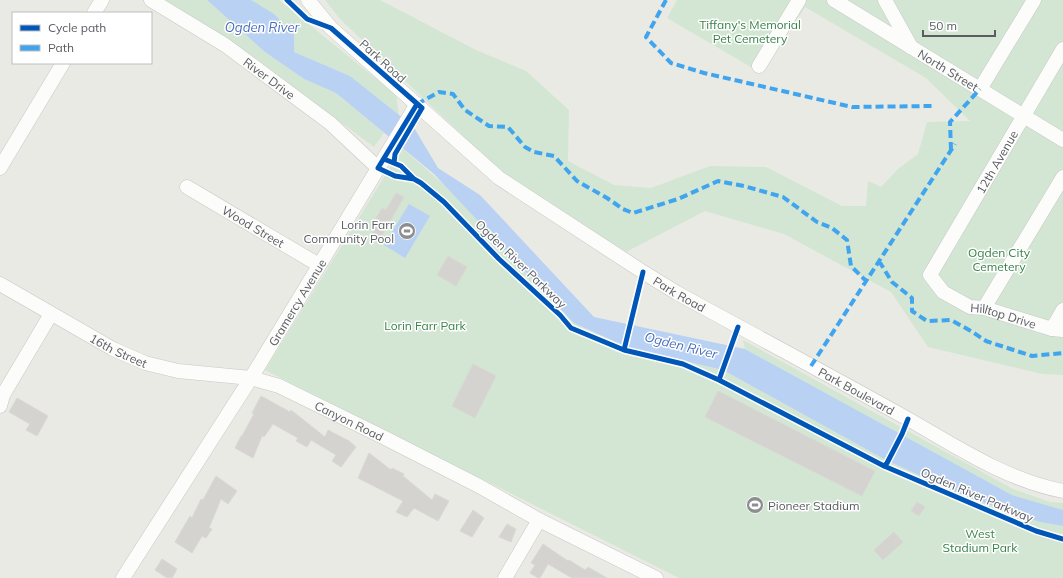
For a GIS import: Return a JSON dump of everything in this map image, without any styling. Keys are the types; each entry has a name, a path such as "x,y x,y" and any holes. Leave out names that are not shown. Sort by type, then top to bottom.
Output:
{"street":[{"path":"95,12 102,0"},
{"name":"River Drive","path":"151,0 224,45 330,124 378,168"},
{"name":"Park Road","path":"308,0 331,28 499,178 643,272 738,327"},
{"path":"759,66 799,0"},
{"name":"North Street","path":"834,0 1063,140"},
{"path":"885,0 911,47"},
{"path":"980,89 1034,0"},
{"name":"12th Avenue","path":"930,275 1063,49"},
{"path":"0,168 62,64"},
{"name":"Gramercy Avenue","path":"251,378 417,104"},
{"path":"984,308 1063,177"},
{"name":"Wood Street","path":"187,187 319,265"},
{"name":"Hilltop Drive","path":"930,275 943,292 970,307 984,308 1057,330"},
{"name":"16th Street","path":"0,284 113,349 145,363 178,371 251,378"},
{"path":"1057,330 1063,310"},
{"path":"0,406 2,395 51,314"},
{"name":"Park Boulevard","path":"738,327 990,465 1022,480 1049,489 1063,491"},
{"path":"123,578 251,378"},
{"name":"Canyon Road","path":"251,378 280,386 479,486 539,520 656,578"},
{"path":"505,578 539,520"}],"path":[{"path":"395,176 408,178"}],"green space":[{"path":"161,0 207,0 265,52 304,79 336,93 384,133 374,147 229,39"},
{"path":"251,0 279,0 396,95 399,115 350,76 294,52"},
{"path":"325,0 380,0 476,50 526,71 569,110 568,161 614,185 651,188 710,166 766,167 842,206 866,206 868,181 881,187 898,169 918,154 927,122 970,121 926,78 805,7 761,73 667,18 677,0 1063,0 1063,375 1042,374 928,347 891,292 784,234 705,211 626,252 502,173 339,18"},
{"path":"402,148 466,204 574,323 629,348 723,370 884,459 962,495 1040,522 1063,526 1063,578 679,578 265,370"},
{"path":"743,340 1013,489 1050,502 1063,503 1063,510 1012,495 745,349"}],"water":[{"name":"Ogden River","path":"207,0 251,0 274,14 294,35 294,52 350,76 413,126 438,168 480,195 594,317 745,349 1012,495 1063,510 1063,526 1040,522 962,495 884,459 723,370 629,348 574,323 434,174 336,93 304,79 265,52"},
{"name":"Lorin Farr Community Pool","path":"409,204 430,216 405,258 384,245"}],"building":[{"path":"396,193 404,197 378,242 370,237 379,222 375,220 382,208 386,210"},
{"path":"448,256 467,267 456,286 437,275"},
{"path":"473,364 496,376 475,418 452,406"},
{"path":"718,391 875,471 862,496 705,417"},
{"path":"261,396 290,412 291,410 325,437 328,430 349,441 356,447 341,467 332,461 336,455 311,440 307,447 296,441 298,438 273,424 264,437 262,436 253,458 235,448 254,414 252,413"},
{"path":"17,398 48,416 37,436 26,430 30,424 9,412"},
{"path":"369,453 391,470 392,468 404,474 403,476 432,500 435,494 449,501 438,521 414,508 407,517 396,512 403,501 358,478"},
{"path":"216,476 237,491 228,504 221,499 209,528 212,529 206,538 202,536 192,553 175,542 190,516 192,518 201,499 203,500"},
{"path":"917,502 925,507 919,516 911,511"},
{"path":"473,510 484,518 472,537 460,531"},
{"path":"507,524 516,529 511,542 499,537"},
{"path":"894,532 903,542 883,560 874,550"},
{"path":"543,544 568,561 569,560 585,570 588,567 607,578 572,578 548,564 540,578 538,578 530,573 535,565 531,563"},
{"path":"162,559 177,569 172,578 167,578 155,570"}],"marked path":[{"path":"666,0 646,37 671,63 704,73 852,107 932,106"},
{"path":"951,150 950,122 980,89"},
{"path":"417,104 439,92 453,94 465,110 489,126 508,127 525,147 534,152 554,156 577,181 623,209 633,213 678,199 718,181 744,186 783,197 817,222 832,228 847,240 851,266 866,281"},
{"path":"811,366 955,144"},
{"path":"879,261 892,282 912,298 912,311 927,321 951,320 986,341 1032,356 1063,353"}],"cycle path":[{"path":"287,0 307,19 331,28 422,108 395,154 394,163"},
{"path":"414,179 395,176 378,168 417,104"},
{"name":"Ogden River Parkway","path":"384,159 401,166 414,179 444,202 499,259 560,315 571,328 624,350 683,364 719,380 884,466 1036,531 1063,539"},
{"path":"624,350 643,272"},
{"path":"719,380 738,327"},
{"path":"884,466 902,434 908,419"}],"place":[{"name":"Lorin Farr Community Pool","path":"407,231"},
{"name":"Pioneer Stadium","path":"755,505"}],"park label":[{"name":"Tiffany's Memorial Pet Cemetery","path":"750,31"},
{"name":"Ogden City Cemetery","path":"999,259"},
{"name":"Lorin Farr Park","path":"425,325"},
{"name":"West Stadium Park","path":"980,540"}]}
